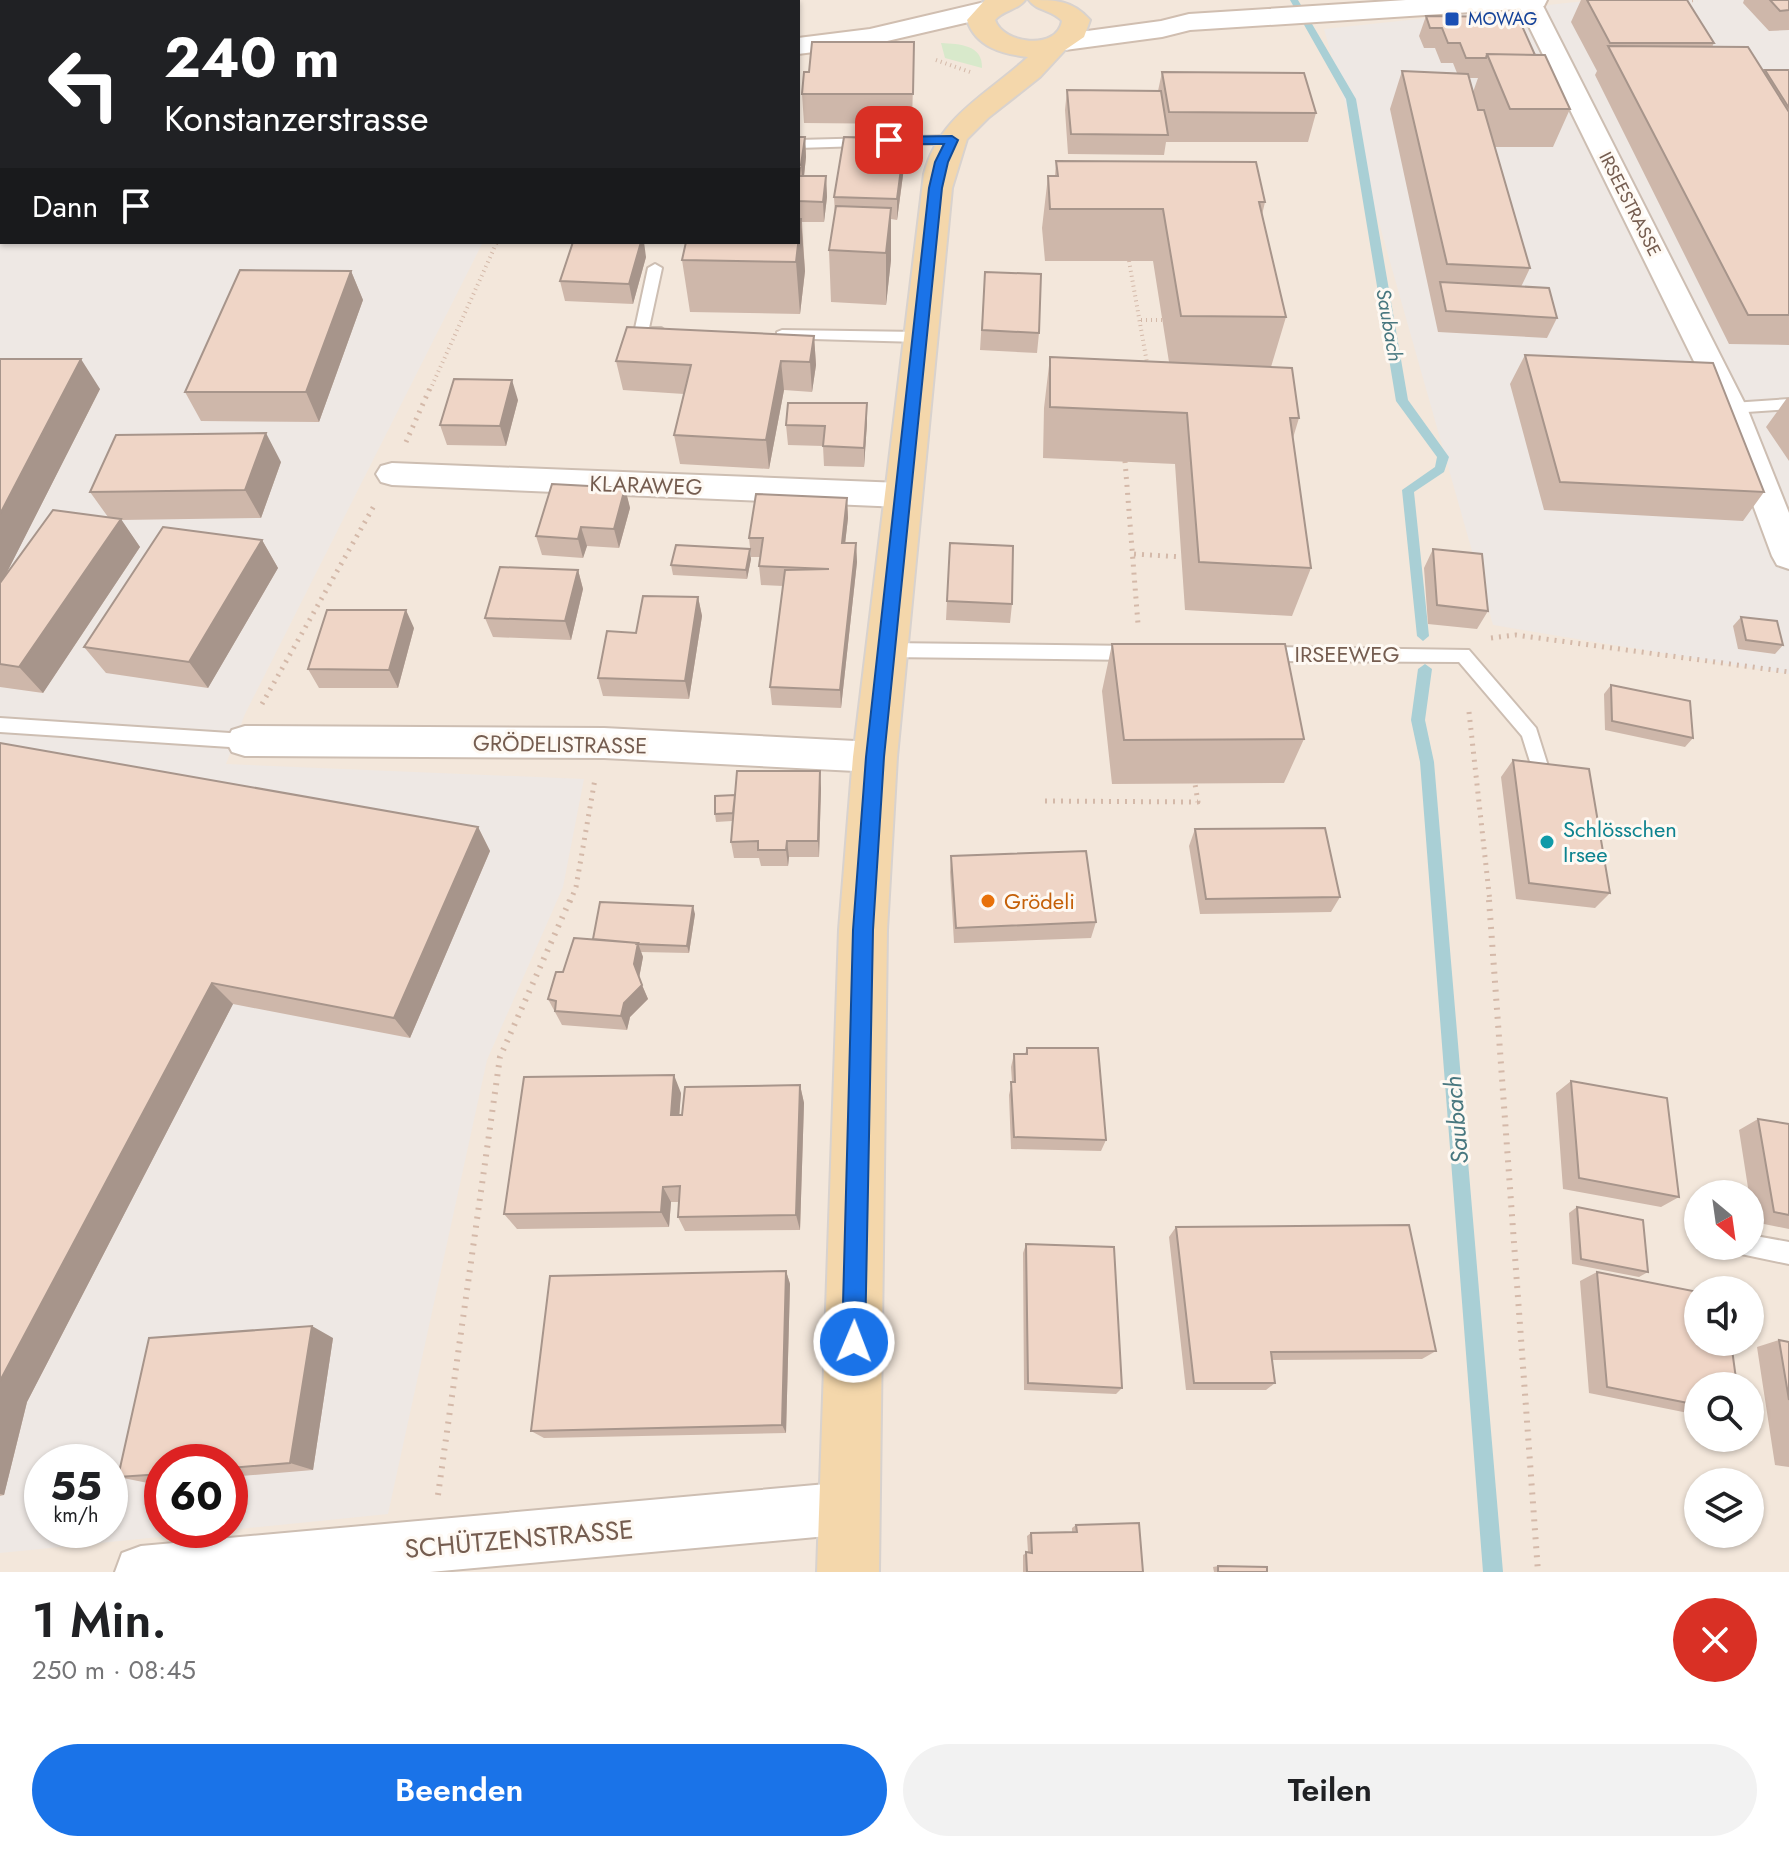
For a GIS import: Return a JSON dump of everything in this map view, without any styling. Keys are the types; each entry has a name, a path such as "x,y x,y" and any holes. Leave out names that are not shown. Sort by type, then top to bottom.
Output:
{"main road":[{"path":"1001,4 981,20 985,32 993,39 1024,49 1059,44"},
{"path":"977,89 1008,90 1059,44 1074,35 1076,18 1060,4"},
{"path":"977,89 984,89 999,64 993,39"},
{"path":"848,1572 863,930 875,757 936,188 942,162 977,89"}],"street":[{"name":"IRSEESTRASSE","path":"1528,0 1732,408 1789,556"},
{"path":"1059,44 1189,22 1534,0"},
{"path":"800,46 870,37 1001,4"},
{"path":"1060,4 1189,22"},
{"path":"870,37 993,39"},
{"name":"KLARAWEG","path":"392,474 901,495"},
{"name":"GRÖDELISTRASSE","path":"245,741 604,743 875,757"},
{"name":"SCHÜTZENSTRASSE","path":"141,1572 849,1508"}],"lane":[{"path":"800,144 952,140"},
{"path":"655,268 641,333 672,333"},
{"path":"765,335 919,337"},
{"path":"1732,408 1789,404"},
{"path":"886,650 1148,653"},
{"name":"IRSEEWEG","path":"1248,654 1463,655"},
{"path":"1463,655 1530,733 1544,782"},
{"path":"0,725 245,741"},
{"path":"1764,1249 1789,1253"}],"path":[{"path":"1682,1 1697,0"},
{"path":"936,60 977,89"},
{"path":"1129,261 1147,363"},
{"path":"1141,320 1162,320"},
{"path":"1125,461 1148,653"},
{"path":"1134,554 1182,557"},
{"path":"1538,1572 1486,851 1463,655 1470,641 1516,635 1789,672"},
{"path":"432,1547 500,1057 576,887 604,743"},
{"path":"1045,801 1198,802 1195,784"}],"shaded area":[{"path":"800,0 1789,0 1789,1572 0,1572 0,244 800,244"},
{"path":"1595,0 1789,0 1789,674 1493,625 1324,29"},
{"path":"0,244 482,244 245,714 226,764 584,779 563,887 487,1060 388,1514 248,1528 248,1444 144,1444 144,1539 128,1540 128,1444 24,1444 24,1548 50,1548 0,1553"}],"green space":[{"path":"941,43 963,45 974,50 979,55 982,68 945,58"}],"building":[{"path":"1587,0 1687,0 1714,43 1610,43"},
{"path":"1770,0 1789,0 1789,10 1780,11"},
{"path":"1426,16 1518,17 1535,55 1487,54 1486,58 1466,58 1460,43 1448,43 1442,28 1430,28"},
{"path":"812,42 914,42 913,94 802,94 804,72 809,72"},
{"path":"1608,46 1748,47 1789,112 1789,315 1748,315"},
{"path":"1487,54 1545,55 1570,109 1510,109"},
{"path":"1765,70 1789,70 1789,108"},
{"path":"1402,71 1468,74 1478,110 1484,110 1530,268 1447,264"},
{"path":"1162,72 1304,73 1316,113 1169,112"},
{"path":"1067,90 1161,91 1168,135 1071,134"},
{"path":"800,137 805,137 801,165"},
{"path":"844,137 905,139 897,199 834,197"},
{"path":"1056,161 1256,162 1265,202 1259,202 1286,317 1181,316 1163,209 1050,209 1048,176 1058,176"},
{"path":"800,176 826,176 823,202 800,201"},
{"path":"836,206 891,208 886,253 829,250"},
{"path":"572,244 640,244 629,284 560,281"},
{"path":"686,244 798,244 796,262 682,260"},
{"path":"240,270 351,271 306,392 185,392"},
{"path":"985,272 1041,274 1039,333 982,330"},
{"path":"1440,282 1549,288 1557,318 1446,311"},
{"path":"627,327 814,336 810,362 781,361 766,440 674,435 691,365 616,361"},
{"path":"1525,355 1713,363 1764,492 1560,482"},
{"path":"1050,357 1292,368 1299,418 1290,418 1311,568 1199,562 1187,413 1050,407"},
{"path":"0,359 81,359 0,514"},
{"path":"454,379 512,380 500,426 440,425"},
{"path":"788,403 867,403 864,448 823,446 825,426 786,425"},
{"path":"266,433 245,490 90,492 116,435"},
{"path":"552,484 625,488 614,529 581,527 578,539 536,536"},
{"path":"756,494 847,498 842,543 856,543 840,690 770,687 785,570 829,569 759,566 763,538 749,538"},
{"path":"53,510 121,519 19,667 0,664 0,583"},
{"path":"163,527 262,540 189,662 84,647"},
{"path":"950,543 1013,546 1012,604 947,601"},
{"path":"676,545 750,549 746,570 671,565"},
{"path":"1433,549 1482,554 1488,611 1437,605"},
{"path":"500,567 578,570 565,621 485,618"},
{"path":"643,596 698,597 685,681 598,678 607,631 636,633"},
{"path":"327,610 406,610 389,670 308,669"},
{"path":"1741,617 1777,621 1783,645 1746,640"},
{"path":"1112,644 1285,644 1304,739 1124,740"},
{"path":"1611,685 1690,701 1693,738 1612,721"},
{"path":"0,743 478,827 394,1018 212,983 0,1381"},
{"name":"Schlösschen Irsee","path":"1513,760 1589,769 1610,893 1529,883"},
{"path":"737,771 820,771 818,841 787,841 786,850 758,850 758,841 731,842"},
{"path":"735,795 733,813 715,814 715,796"},
{"path":"1325,828 1340,897 1206,899 1195,829"},
{"path":"1086,851 1096,922 956,928 951,856"},
{"path":"600,902 693,906 687,946 593,939"},
{"path":"574,938 638,943 634,964 642,985 624,1003 621,1016 555,1011 556,1001 548,999 556,972 563,972"},
{"path":"1027,1048 1098,1048 1106,1140 1014,1137 1011,1082 1015,1082 1014,1054 1027,1054"},
{"path":"674,1075 671,1115 682,1115 685,1087 800,1085 796,1215 678,1217 680,1186 663,1187 661,1212 504,1214 524,1077"},
{"path":"1571,1081 1667,1098 1679,1197 1579,1178"},
{"path":"1758,1119 1789,1124 1789,1215 1774,1212"},
{"path":"1577,1207 1643,1220 1648,1272 1581,1259"},
{"path":"1409,1225 1436,1351 1271,1352 1275,1383 1194,1383 1176,1227"},
{"path":"1026,1244 1114,1247 1122,1388 1028,1383"},
{"path":"786,1271 782,1425 531,1431 550,1276"},
{"path":"1597,1272 1684,1289 1684,1356 1733,1356 1735,1372 1684,1372 1684,1402 1607,1387"},
{"path":"312,1326 290,1463 248,1466 248,1444 144,1444 144,1475 128,1476 128,1444 125,1444 149,1338"},
{"path":"1779,1340 1789,1342 1789,1400"},
{"path":"1139,1523 1143,1572 1027,1572 1026,1552 1032,1553 1031,1533 1077,1532 1076,1525"},
{"path":"1218,1566 1267,1567 1267,1572 1218,1572"}],"waterway":[{"name":"Saubach","path":"1294,0 1351,99 1402,401 1443,457 1440,469 1408,490 1423,636"},
{"name":"Saubach","path":"1425,669 1418,720 1427,762 1493,1572"}],"place":[{"name":"MOWAG","path":"1452,19"},
{"name":"Schlösschen Irsee","path":"1547,842"},
{"name":"Grödeli","path":"988,901"}],"route":[{"path":"854,1342 863,930 875,757 936,188 942,162 952,140 889,140"}]}
